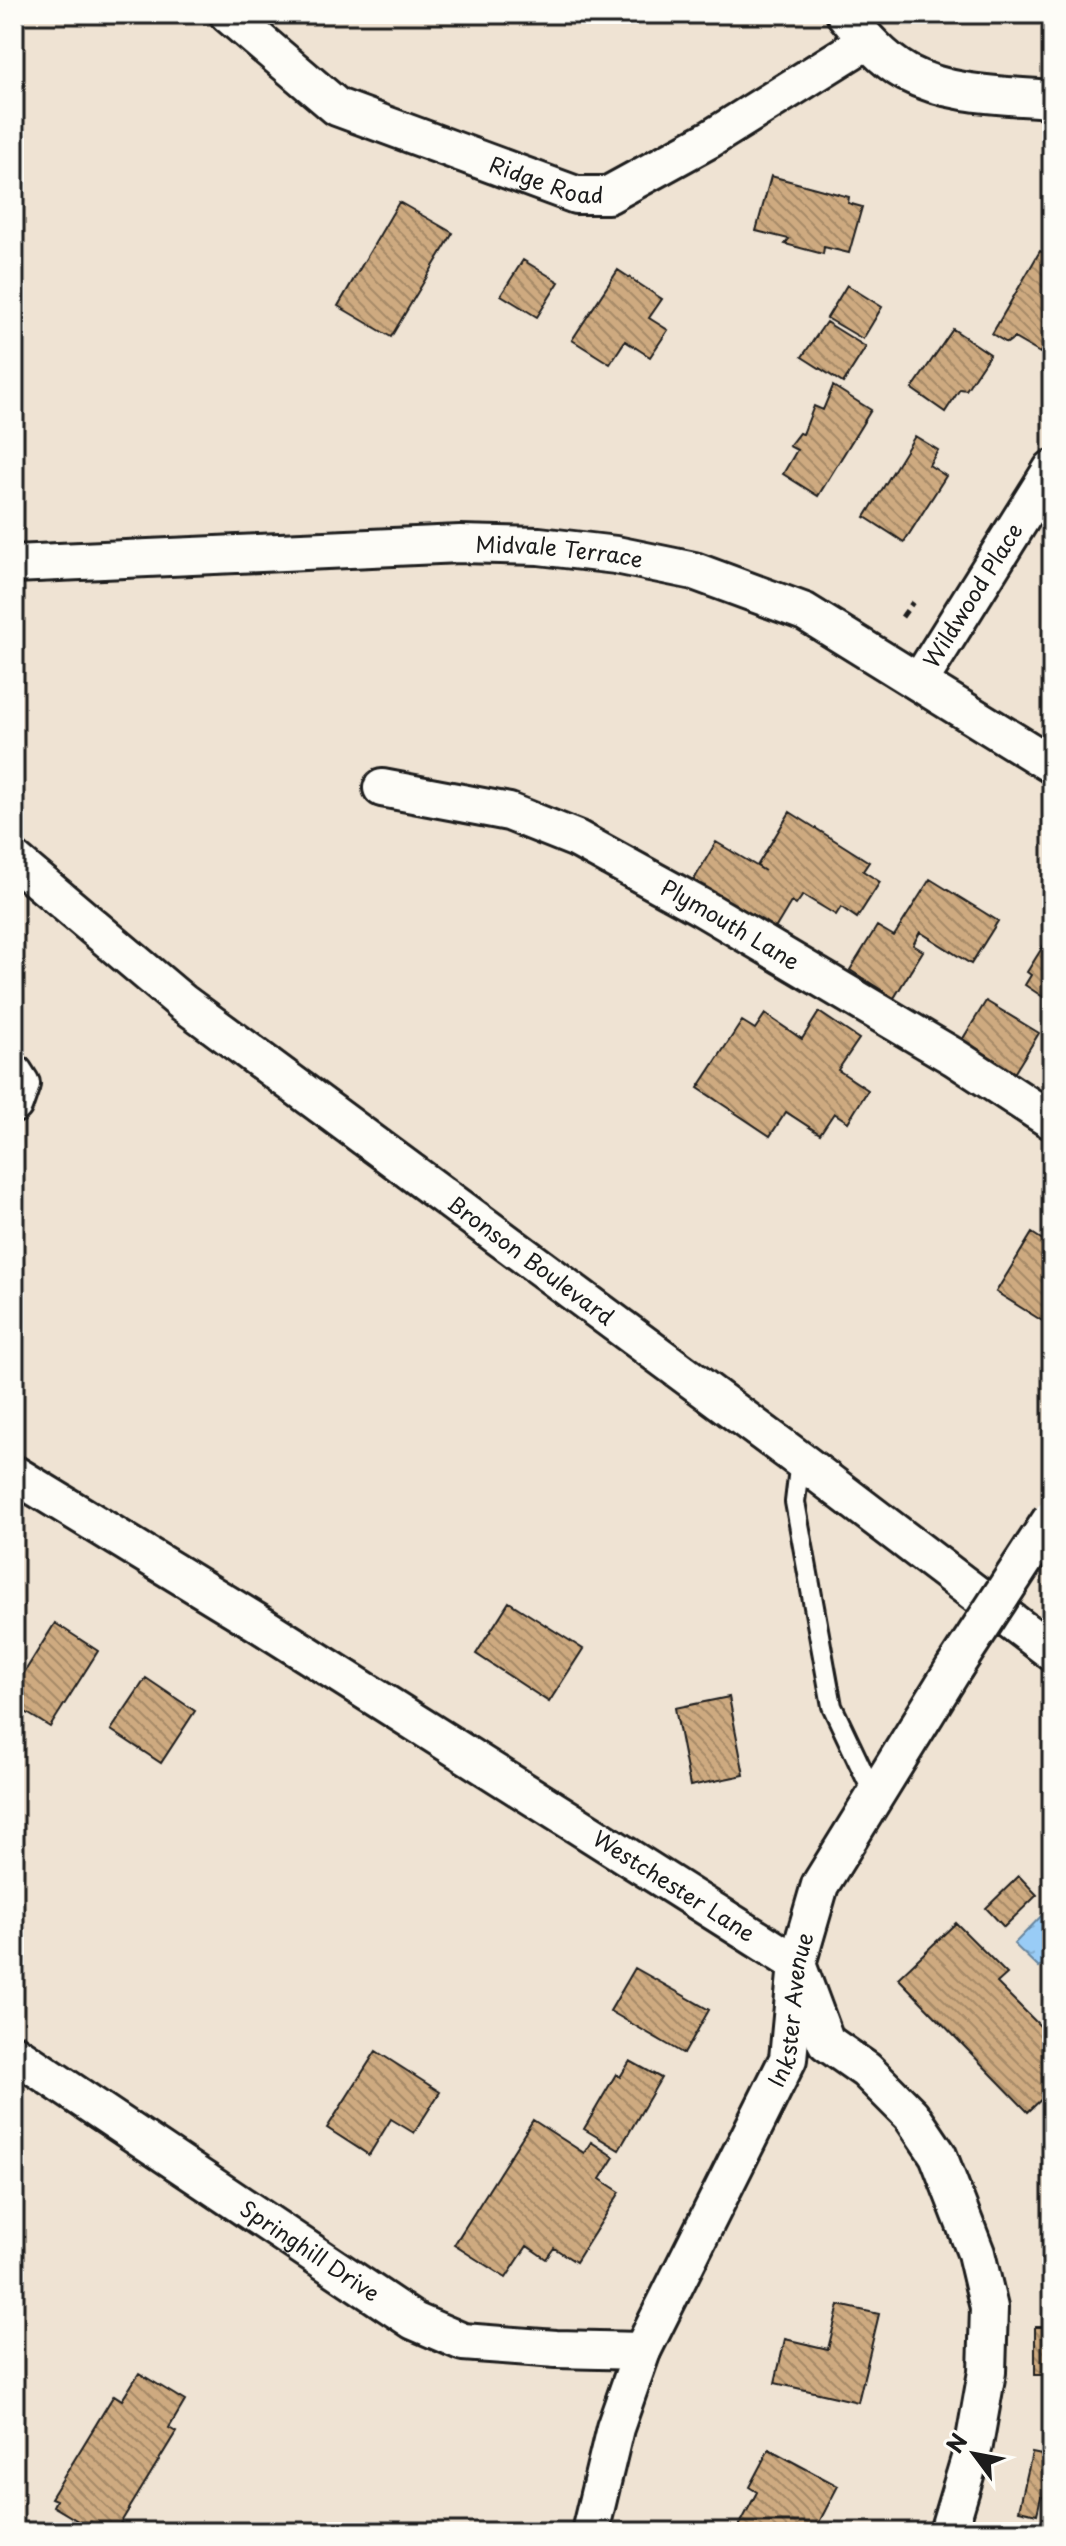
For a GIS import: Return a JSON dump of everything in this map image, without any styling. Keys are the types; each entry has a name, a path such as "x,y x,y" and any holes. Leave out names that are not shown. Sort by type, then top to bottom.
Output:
{"street":[{"name":"Ridge Road","path":"228,14 337,107 576,195 608,195 710,139 856,27"},
{"path":"856,27 906,73 956,91 1052,99"},
{"name":"Wildwood Place","path":"919,682 1052,469"},
{"name":"Midvale Terrace","path":"14,564 460,544 539,546 616,555 694,571 805,612 1052,765"},
{"name":"Plymouth Lane","path":"382,788 509,812 577,839 714,914 954,1057 1052,1121"},
{"name":"Bronson Boulevard","path":"14,860 182,1002 800,1460 1052,1652"},
{"path":"14,1073 21,1084 14,1104"},
{"name":"Westchester Lane","path":"14,1474 258,1623 797,1964"},
{"name":"Inkster Avenue","path":"590,2532 615,2428 642,2351 788,2059 797,1964 820,1885 954,1668 1052,1518"},
{"path":"797,1964 826,2042 866,2070 911,2115 938,2155 976,2253 989,2308 987,2372 974,2445 948,2532"},
{"name":"Springhill Drive","path":"14,2053 414,2321 463,2342 642,2351"}],"lane":[{"path":"800,1460 795,1502 832,1706 874,1795"}],"path":[{"path":"902,617 913,602"}],"water":[{"path":"1052,1905 1052,1955 1039,1968 1014,1944"}],"building":[{"path":"771,176 849,197 848,203 862,207 849,253 824,247 823,254 785,244 789,239 756,231"},
{"path":"399,202 453,233 391,337 338,306"},
{"path":"1052,249 1052,332 1040,353 1014,338 1007,343 992,334 1040,251 1048,255"},
{"path":"523,260 559,282 537,317 501,295"},
{"path":"618,270 662,299 649,318 668,330 650,357 625,341 610,364 572,340"},
{"path":"847,285 882,307 863,339 827,318"},
{"path":"826,322 866,347 843,383 802,357"},
{"path":"953,329 990,354 966,390 960,389 945,412 912,389"},
{"path":"833,386 871,410 818,496 783,474 797,450 789,446 799,433 803,434 814,406 823,410"},
{"path":"915,436 938,450 929,465 946,476 904,542 865,517"},
{"path":"790,812 869,862 863,871 880,882 857,918 841,907 836,915 803,895 796,905 791,902 770,937 692,883 716,842 765,871 757,866"},
{"path":"930,879 998,921 971,964 920,932 913,945 923,951 894,998 850,970 877,926 894,936"},
{"path":"1052,932 1052,1003 1025,985 1031,975 1027,972"},
{"path":"986,1001 1039,1033 1012,1077 959,1045"},
{"path":"819,1012 859,1039 838,1070 868,1090 848,1122 834,1113 820,1134 786,1112 770,1136 698,1088 742,1021 755,1029 765,1014 802,1039"},
{"path":"1032,1233 1052,1246 1052,1327 996,1292"},
{"path":"509,1602 583,1649 549,1702 476,1654"},
{"path":"55,1623 98,1651 50,1727 14,1705 14,1689"},
{"path":"146,1678 195,1711 161,1763 111,1730"},
{"path":"729,1697 744,1775 690,1786 675,1708"},
{"path":"1019,1876 1037,1895 1004,1927 986,1908"},
{"path":"956,1923 1007,1974 997,1983 1052,2038 1052,2096 1049,2092 1028,2112 898,1978"},
{"path":"635,1968 709,2010 684,2054 610,2011"},
{"path":"376,2051 440,2092 414,2133 391,2119 369,2155 327,2128"},
{"path":"630,2061 661,2078 619,2150 584,2129 616,2074 620,2077"},
{"path":"533,2120 584,2153 591,2142 614,2157 600,2179 620,2192 576,2262 554,2248 546,2259 527,2246 506,2278 454,2245"},
{"path":"839,2305 879,2314 858,2402 775,2383 785,2339 828,2349"},
{"path":"1035,2327 1052,2327 1052,2375 1035,2375"},
{"path":"139,2373 185,2401 169,2428 176,2432 115,2532 107,2532 91,2522 88,2527 53,2506 56,2500 51,2498 114,2395 122,2400"},
{"path":"769,2449 838,2486 814,2532 736,2532 757,2492 749,2487"},
{"path":"1032,2453 1052,2457 1052,2499 1041,2497 1037,2514 1019,2510"}]}
